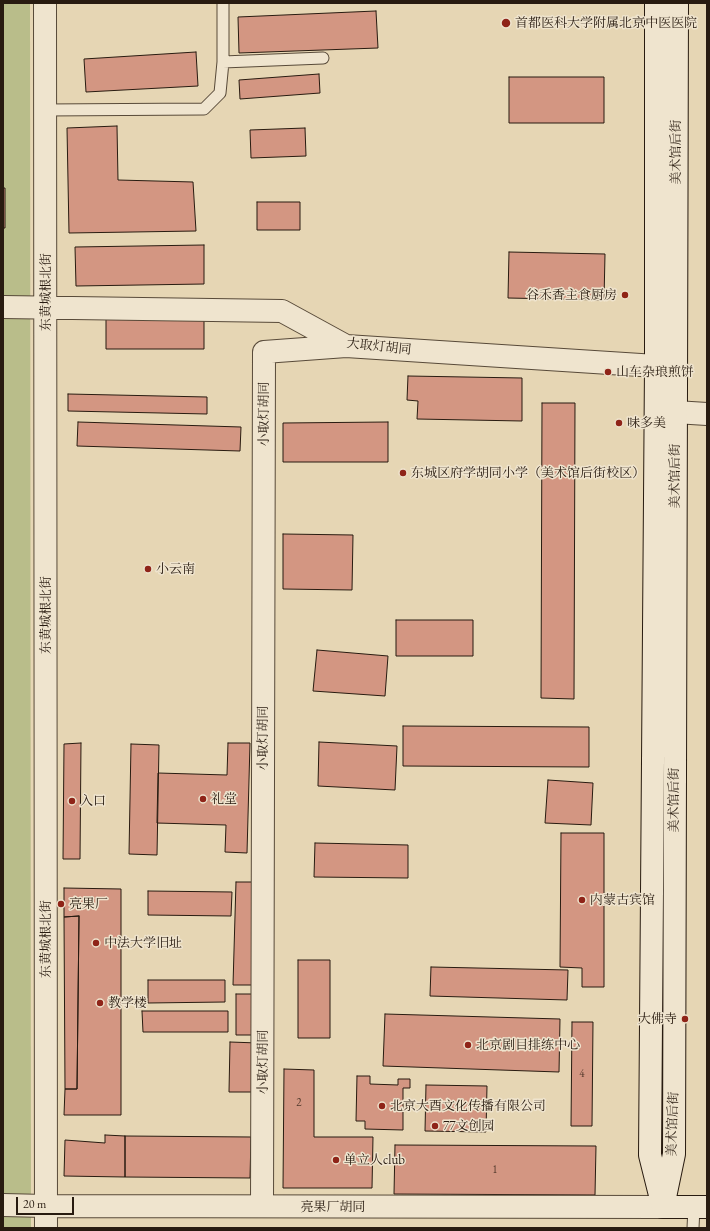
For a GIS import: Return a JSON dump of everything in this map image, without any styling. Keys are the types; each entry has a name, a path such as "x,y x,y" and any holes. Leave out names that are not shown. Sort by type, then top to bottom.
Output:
{"street":[{"name":"东黄城根北街","path":"45,3 46,1228"},
{"name":"美术馆后街","path":"656,3 656,366 650,1155 663,1207"},
{"name":"美术馆后街","path":"663,1207 674,1154 677,3"},
{"name":"大取灯胡同","path":"3,307 282,311 346,346 656,366"},
{"name":"小取灯胡同","path":"262,1206 264,352 346,346"},
{"path":"656,366 675,412 707,414"},
{"name":"亮果厂胡同","path":"3,1205 663,1207 698,1214"}],"lane":[{"path":"46,110 204,109 220,93 223,62 223,3"},
{"path":"223,62 323,58"}],"green space":[{"path":"3,3 30,3 31,1228 3,1228"}],"building":[{"path":"376,11 378,48 239,53 238,17"},
{"path":"196,52 198,86 86,92 84,59"},
{"path":"319,74 320,93 240,99 239,80"},
{"path":"509,77 604,77 604,123 509,123"},
{"path":"117,126 118,180 193,182 196,231 69,233 67,128"},
{"path":"305,128 306,156 251,158 250,130"},
{"path":"3,188 5,188 5,228 3,228"},
{"path":"257,202 300,202 300,230 257,230"},
{"path":"204,245 204,284 76,286 75,247"},
{"path":"509,252 605,254 604,300 508,298"},
{"path":"106,319 204,320 204,349 106,349"},
{"path":"408,376 522,378 522,421 417,419 418,401 407,400"},
{"path":"68,394 207,397 207,414 68,411"},
{"path":"542,403 575,403 574,699 541,698"},
{"path":"78,422 241,427 240,451 77,446"},
{"path":"388,422 388,462 283,462 283,423"},
{"path":"283,534 353,535 352,590 283,589"},
{"path":"396,620 473,620 473,656 396,656"},
{"path":"317,650 388,656 385,696 313,691"},
{"path":"403,726 589,727 589,767 403,766"},
{"path":"319,742 397,746 395,790 318,786"},
{"name":"入口","path":"81,743 80,859 63,859 64,744"},
{"name":"礼堂","path":"228,743 250,743 247,853 225,852 226,825 157,823 158,773 227,775"},
{"path":"131,744 159,745 157,855 129,854"},
{"path":"548,780 593,783 591,825 545,823"},
{"name":"内蒙古宾馆","path":"561,833 604,833 604,987 582,987 582,968 560,967"},
{"path":"315,843 408,845 408,878 314,877"},
{"path":"236,882 258,882 255,985 233,985"},
{"name":"教学楼","path":"64,888 121,889 121,1115 64,1115 65,1089 77,1089 79,916 64,917"},
{"path":"148,891 232,892 231,916 148,915"},
{"path":"79,916 77,1089 65,1089 64,917"},
{"path":"298,960 330,960 330,1038 298,1038"},
{"path":"431,967 568,970 567,1000 430,996"},
{"path":"148,980 225,980 225,1002 148,1003"},
{"path":"236,994 256,994 256,1035 236,1035"},
{"path":"142,1011 228,1011 228,1032 143,1032"},
{"path":"385,1014 560,1019 559,1072 383,1066"},
{"path":"572,1022 593,1022 592,1126 571,1126"},
{"path":"230,1042 258,1043 257,1092 229,1092"},
{"path":"284,1069 314,1070 314,1137 373,1137 372,1188 283,1188"},
{"path":"357,1076 370,1076 370,1084 398,1085 398,1079 410,1079 410,1088 403,1088 403,1130 365,1129 365,1121 356,1121"},
{"path":"426,1085 487,1086 486,1132 425,1131"},
{"path":"105,1135 125,1136 125,1177 64,1176 65,1140 105,1143"},
{"path":"125,1136 251,1137 250,1178 125,1177"},
{"path":"395,1145 596,1146 595,1195 394,1194"}],"place":[{"name":"首都医科大学附属北京中医医院","path":"506,23"},
{"name":"谷禾香主食厨房","path":"625,295"},
{"name":"山车杂琅煎饼","path":"608,372"},
{"name":"味多美","path":"619,423"},
{"name":"东城区府学胡同小学（美术馆后街校区）","path":"403,473"},
{"name":"小云南","path":"148,569"},
{"name":"礼堂","path":"203,799"},
{"name":"入口","path":"72,801"},
{"name":"内蒙古宾馆","path":"582,900"},
{"name":"亮果厂","path":"61,904"},
{"name":"中法大学旧址","path":"96,943"},
{"name":"教学楼","path":"100,1003"},
{"name":"大佛寺","path":"685,1019"},
{"name":"北京剧目排练中心","path":"468,1045"},
{"name":"北京大酉文化传播有限公司","path":"382,1106"},
{"name":"77文创园","path":"435,1126"},
{"name":"单立人club","path":"336,1160"}]}
